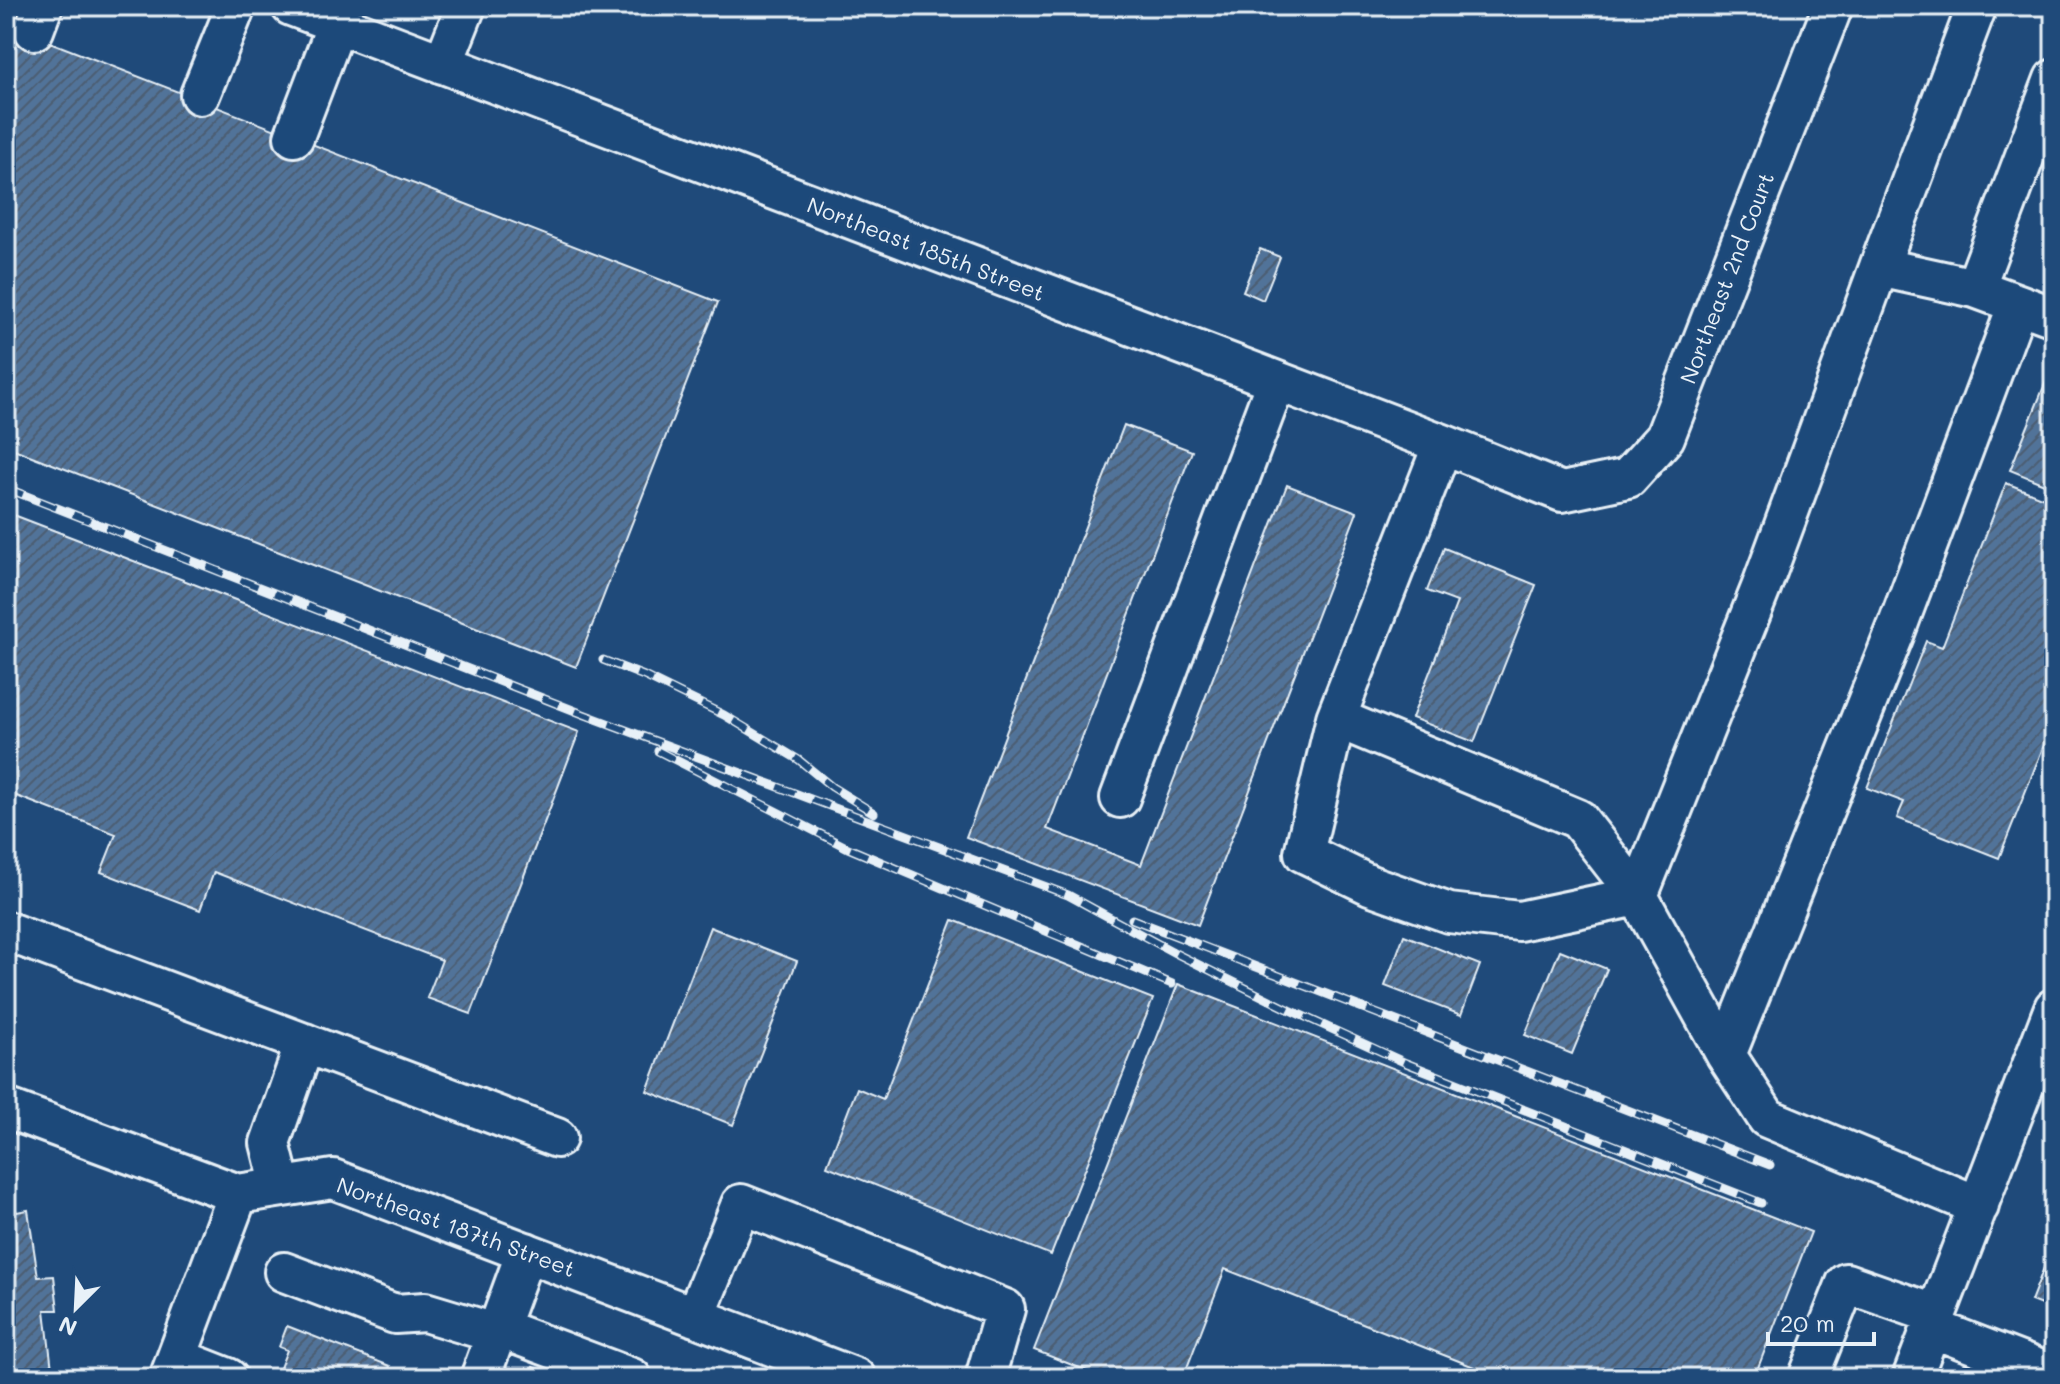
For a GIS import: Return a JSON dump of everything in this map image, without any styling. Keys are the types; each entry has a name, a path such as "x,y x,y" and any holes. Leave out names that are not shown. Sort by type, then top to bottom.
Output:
{"street":[{"path":"200,95 236,6"},
{"name":"Northeast 185th Street","path":"291,6 1562,492"},
{"path":"443,64 466,6"},
{"name":"Northeast 2nd Court","path":"1562,492 1628,478 1665,437 1833,6"},
{"path":"1638,896 1761,588 1977,6"},
{"path":"294,137 337,24"},
{"path":"1975,288 2054,79"},
{"path":"1879,267 1975,288 2054,317"},
{"path":"1726,1055 1896,630 2018,304"},
{"path":"1120,798 1276,382"},
{"path":"1443,444 1336,718 1304,853 1370,885 1449,913 1519,921 1638,896"},
{"path":"1336,718 1578,819 1638,896 1726,1055 1767,1118 1979,1206"},
{"path":"6,931 557,1138"},
{"path":"1912,1378 2054,1008"},
{"path":"281,1187 270,1143 305,1043"},
{"name":"Northeast 187th Street","path":"6,1108 238,1194 333,1179 856,1378"},
{"path":"228,1378 173,1368 238,1194"},
{"path":"695,1317 741,1204 1005,1309 985,1378"},
{"path":"480,1378 526,1252"},
{"path":"284,1272 395,1314 425,1312 498,1331 632,1378"},
{"path":"1808,1378 1846,1283 2054,1375"}],"building":[{"path":"6,25 718,302 576,667 6,446"},
{"path":"1260,249 1280,257 1263,300 1243,291"},
{"path":"2054,362 2054,488 2010,470"},
{"path":"1124,425 1192,451 1047,829 1141,865 1287,485 1357,512 1198,925 966,837"},
{"path":"2006,483 2054,502 2054,720 1999,858 1897,818 1904,802 1867,788 1926,641 1942,647"},
{"path":"6,512 579,732 471,1014 427,998 442,960 214,872 200,910 101,872 116,834 6,792"},
{"path":"1444,548 1536,585 1474,742 1412,718 1457,602 1427,591"},
{"path":"953,920 1153,999 1051,1255 827,1166 857,1088 883,1099"},
{"path":"710,927 797,961 733,1125 647,1091"},
{"path":"1404,935 1480,965 1461,1015 1385,986"},
{"path":"1560,950 1607,969 1572,1054 1525,1035"},
{"path":"1178,984 1811,1232 1754,1378 1502,1378 1225,1269 1183,1378 1105,1378 1034,1350"},
{"path":"6,1198 17,1212 28,1210 38,1277 54,1276 58,1310 45,1310 53,1378 6,1378"},
{"path":"2054,1242 2054,1310 2031,1301"},
{"path":"287,1326 390,1366 386,1378 276,1378 287,1350 279,1347"},
{"path":"533,1367 548,1374 546,1378 528,1378"}],"railway":[{"path":"6,488 583,714 1068,895 1175,953 1406,1063 1761,1203"},
{"path":"603,660 644,676 724,715 799,760 832,787 874,813"},
{"path":"658,751 848,848 1172,984"},
{"path":"1132,919 1770,1165"}]}
